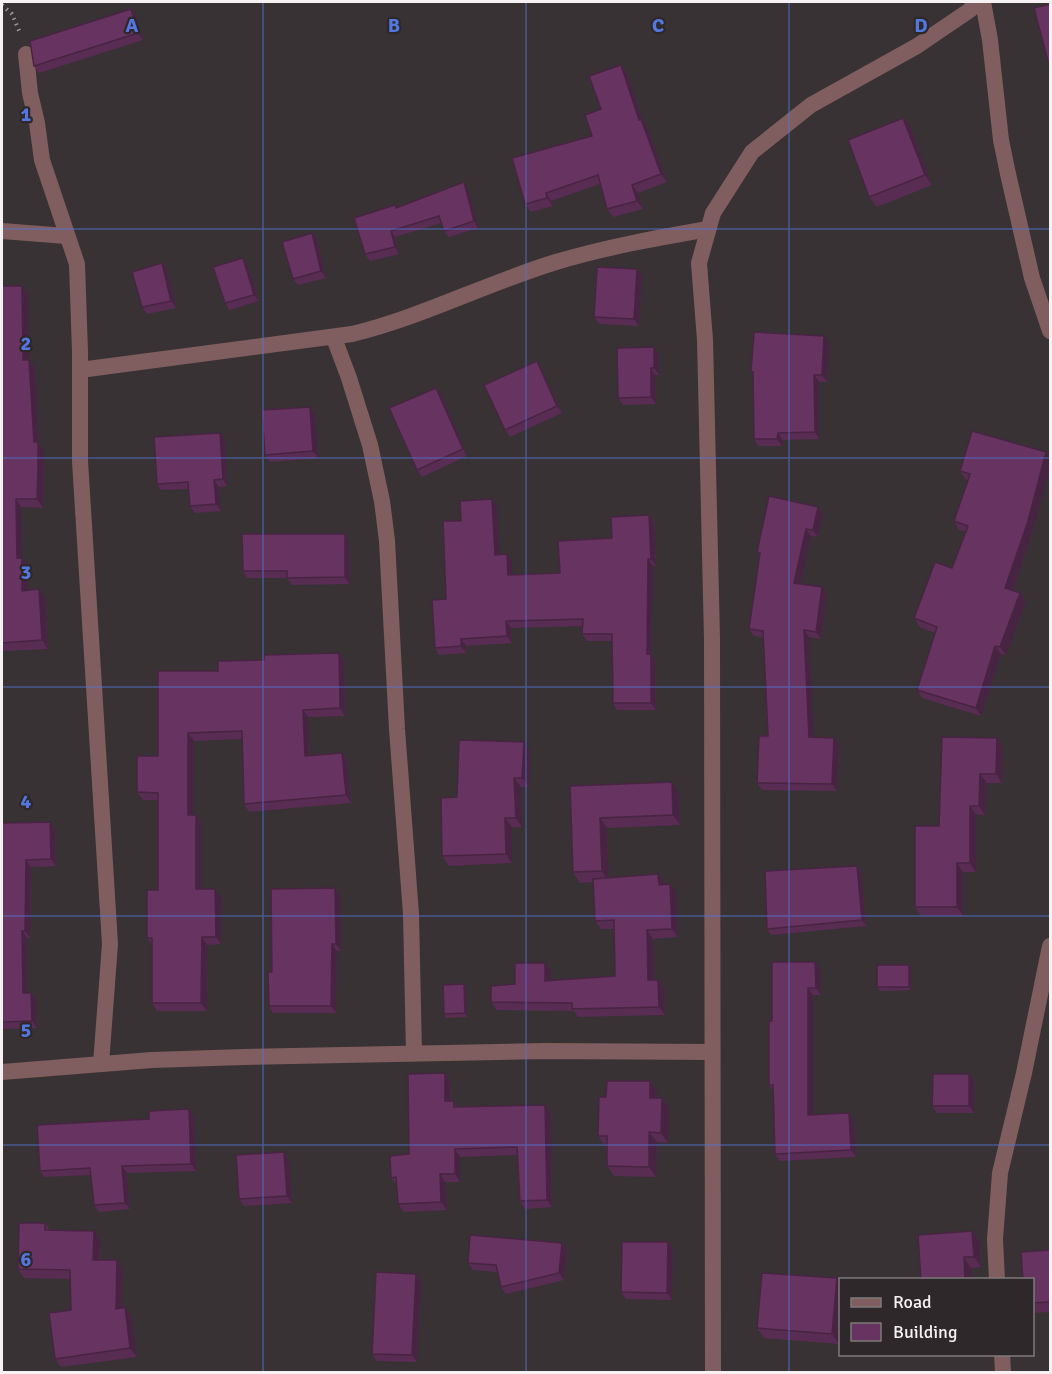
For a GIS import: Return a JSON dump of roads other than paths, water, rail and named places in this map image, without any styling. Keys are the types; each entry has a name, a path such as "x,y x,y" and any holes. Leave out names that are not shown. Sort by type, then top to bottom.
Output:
{"street":[{"path":"713,1372 712,638 705,340 699,263 713,213 752,152 811,105 917,46 970,10 975,2"},
{"path":"983,2 990,40 1001,140 1032,278 1050,331"},
{"path":"26,54 30,93 42,160 77,264 80,461 110,944 101,1064"},
{"path":"80,370 334,338 382,327 556,262 631,243 708,229"},
{"path":"2,231 66,236"},
{"path":"334,338 370,445 382,501 387,541 397,729 411,914 414,1053"},
{"path":"997,1278 995,1239 1000,1173 1050,946"},
{"path":"2,1072 101,1064 244,1057 544,1051 712,1052"},
{"path":"1002,1356 1003,1372"}]}
